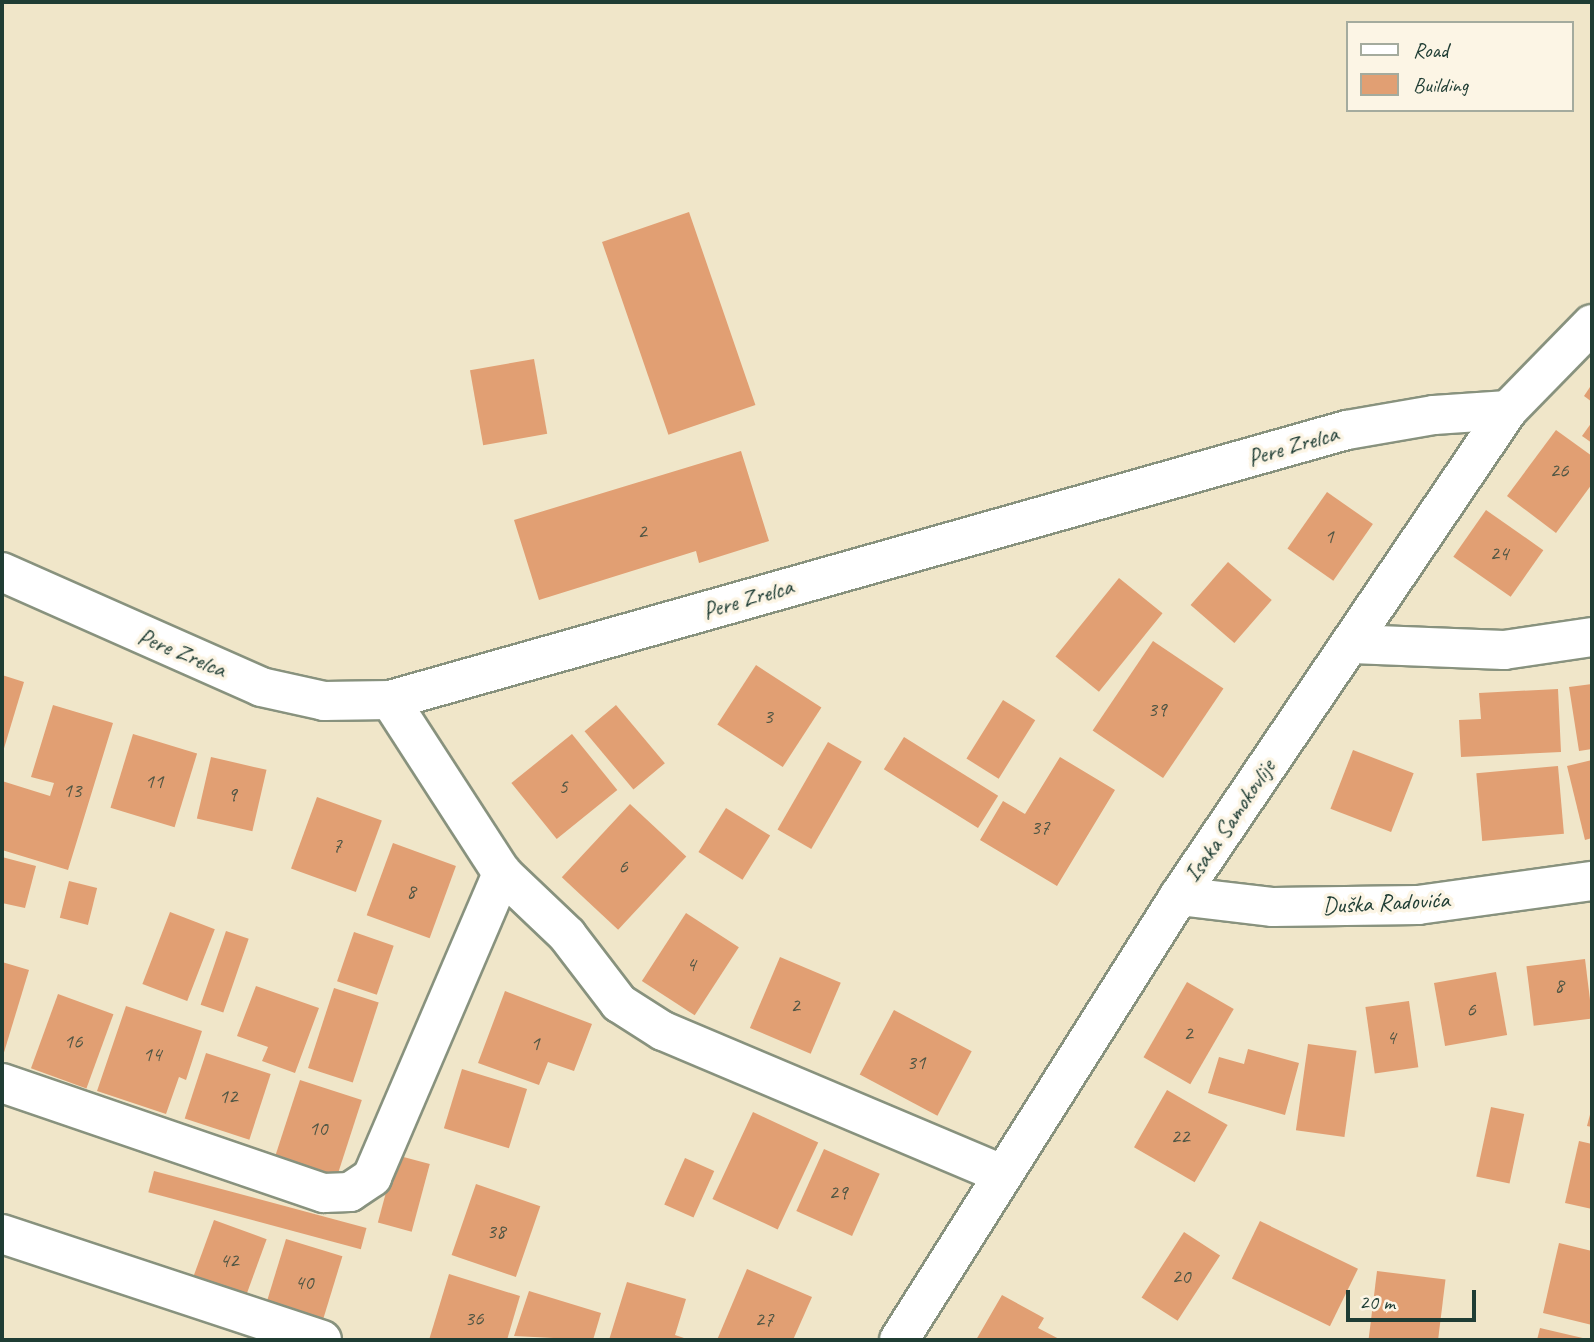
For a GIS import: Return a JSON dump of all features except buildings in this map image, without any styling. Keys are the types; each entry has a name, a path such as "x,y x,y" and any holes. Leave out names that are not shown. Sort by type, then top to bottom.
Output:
{"street":[{"name":"Isaka Samokovlije","path":"899,1340 1179,895 1352,644 1508,410 1592,324"},
{"name":"Pere Zrelca","path":"2,572 261,687 324,701 390,700 1347,430 1434,415 1508,410"},
{"path":"1352,644 1504,650 1592,637"},
{"path":"390,700 502,873 568,935 619,1003 663,1031 1002,1174"},
{"path":"2,1083 324,1193 350,1192 372,1177 502,873"},
{"name":"Duška Radovića","path":"1179,895 1273,907 1418,905 1592,881"},
{"path":"2,1234 307,1338"}]}
